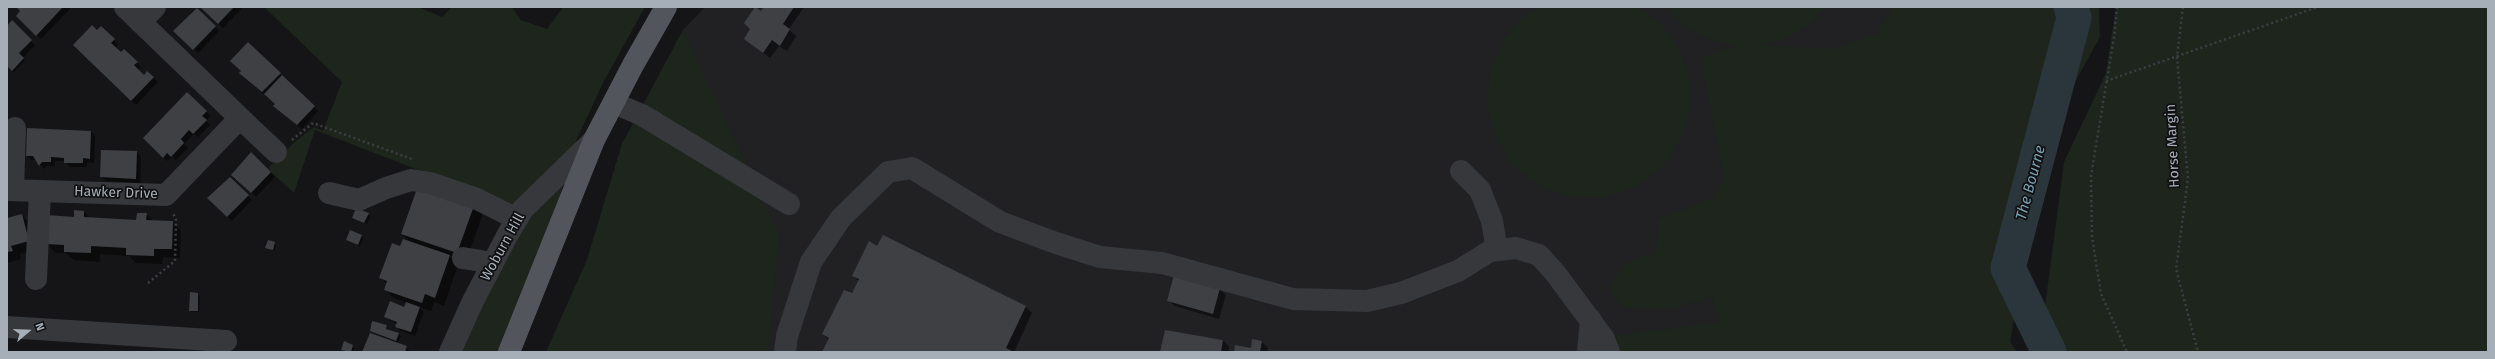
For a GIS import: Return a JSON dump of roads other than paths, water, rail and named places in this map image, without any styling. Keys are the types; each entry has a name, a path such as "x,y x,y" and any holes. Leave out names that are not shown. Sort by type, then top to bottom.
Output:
{"main road":[{"name":"Woburn Hill","path":"509,352 594,140 632,65 666,7"}],"street":[{"path":"140,12 240,118 276,152"},
{"path":"614,103 642,115 788,204"},
{"name":"Hawker Drive","path":"10,190 164,195 240,118"},
{"path":"10,190 15,128"},
{"name":"Woburn Hill","path":"450,352 493,263 523,209 594,140"},
{"path":"785,352 787,336 811,262 841,218 888,172 912,168 1000,222 1056,243 1100,256 1162,262 1294,299 1367,301 1401,293 1458,272 1477,258 1497,250 1516,248 1539,255 1556,274 1604,339 1609,352"},
{"path":"1461,170 1480,190 1492,221 1497,250"},
{"path":"329,193 359,200 386,188 411,180 430,183 476,199 517,219"},
{"path":"36,279 40,191"},
{"path":"462,259 493,263"},
{"path":"1588,352 1591,320"},
{"path":"7,326 226,341"}],"waterway":[{"name":"The Bourne","path":"2049,352 2008,268 2074,18 2071,7"}]}
